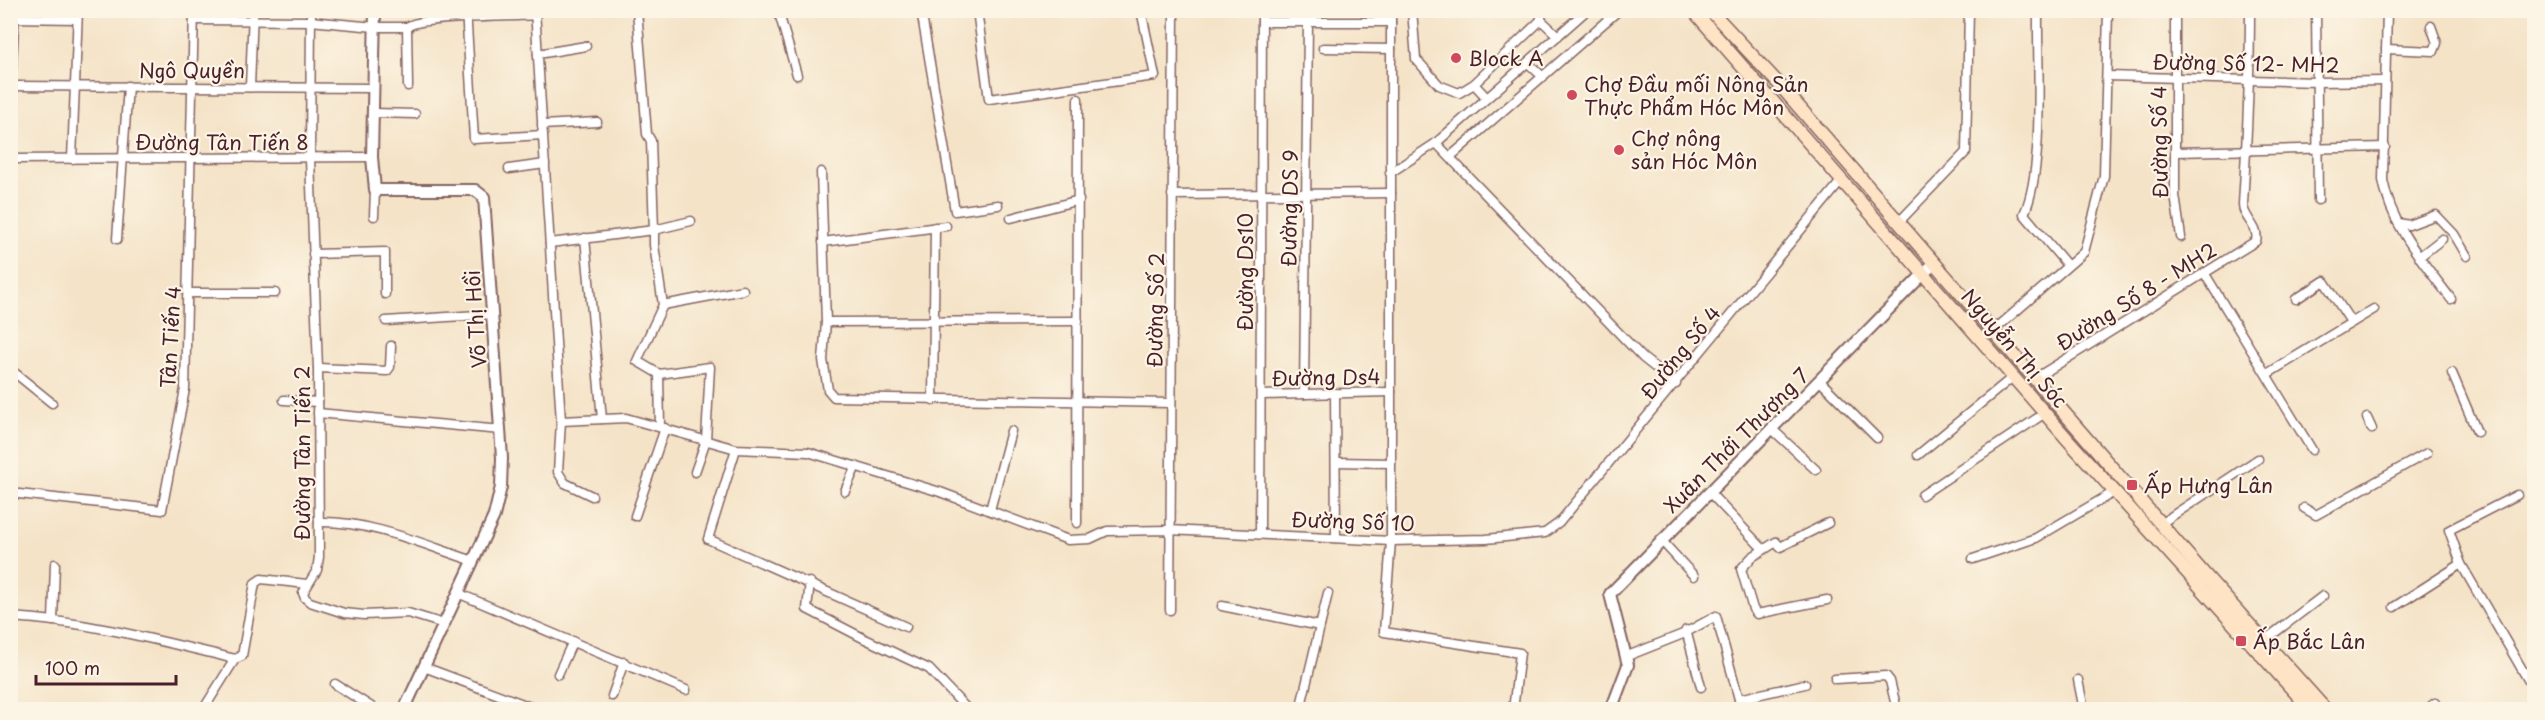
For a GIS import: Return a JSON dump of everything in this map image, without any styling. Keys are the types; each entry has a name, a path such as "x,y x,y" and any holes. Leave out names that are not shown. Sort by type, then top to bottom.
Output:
{"main road":[{"name":"Nguyễn Thị Sóc","path":"1693,10 1842,180 1992,332 2034,379 2160,524 2200,579 2311,710"},
{"name":"Nguyễn Thị Sóc","path":"1710,10 1779,84 1898,223 1929,269 2014,376 2114,492 2200,579 2265,640 2326,710"}],"street":[{"name":"Tân Tiến 4","path":"10,493 162,510 185,389 194,10"},
{"path":"250,87 253,10"},
{"name":"Đường Tân Tiến 2","path":"307,584 317,570 318,522 318,368 309,159 311,10"},
{"path":"374,216 375,190 372,158 375,10"},
{"path":"637,10 647,134 651,141 654,245 663,305 637,361 659,374 710,366 706,440 695,472"},
{"path":"778,10 797,75"},
{"path":"921,10 955,211 998,205"},
{"path":"977,10 989,99 1155,76 1141,10"},
{"name":"Đường Số 2","path":"1170,610 1174,10"},
{"name":"Đường Ds10","path":"1260,534 1262,10"},
{"path":"1391,10 1391,541 1383,632 1520,653 1513,710"},
{"path":"1412,10 1415,57 1423,70 1439,85 1455,92 1463,92 1474,84 1541,20 1541,10"},
{"path":"1390,173 1436,143 1587,10"},
{"path":"1450,157 1619,10"},
{"path":"1898,223 1966,152 1969,10"},
{"path":"2038,10 2036,156 2033,191 2024,214 2067,265"},
{"path":"1992,332 2084,252 2104,176 2108,10"},
{"name":"Đường Số 4","path":"2175,10 2175,195 2181,237"},
{"path":"2246,150 2250,80 2250,10"},
{"path":"2316,10 2318,200"},
{"path":"2387,10 2383,180 2387,203 2419,257 2451,299"},
{"path":"194,20 310,21 375,27 407,27 432,19 466,15 535,13 561,420 558,472 565,483 592,496"},
{"path":"10,100 14,15 78,15 72,159"},
{"path":"466,15 474,139 543,135"},
{"path":"1541,20 1558,36"},
{"path":"1262,22 1391,22"},
{"name":"Đường DS 9","path":"1304,394 1308,22"},
{"path":"2385,49 2434,51 2438,43 2431,26"},
{"path":"407,27 408,86"},
{"path":"538,54 586,46"},
{"path":"1323,48 1391,49"},
{"path":"1528,63 1543,77"},
{"name":"Đường Số 12- MH2","path":"2107,76 2318,82 2385,81"},
{"path":"1474,84 1487,98"},
{"name":"Ngô Quyền","path":"11,86 373,88"},
{"path":"117,239 128,86"},
{"path":"1077,523 1078,99"},
{"path":"373,113 415,114"},
{"path":"542,125 597,122"},
{"path":"1436,143 1643,358 1676,384"},
{"path":"2176,152 2385,147"},
{"name":"Đường Số 8 - MH2","path":"2034,379 2256,241 2257,234 2242,208 2246,150"},
{"name":"Đường Tân Tiến 8","path":"10,162 14,159 372,158"},
{"path":"509,169 545,164"},
{"path":"821,172 826,322 823,360 828,390 834,397 1171,403"},
{"name":"Đường Số 4","path":"1536,535 1545,533 1559,523 1842,180"},
{"name":"Võ Thị Hồi","path":"375,190 475,190 484,197 501,430 501,487 494,516 460,594 404,710"},
{"path":"1172,195 1391,193"},
{"path":"1011,218 1079,200"},
{"path":"2399,223 2409,225 2436,215 2454,234 2467,256"},
{"path":"550,243 654,230 691,221"},
{"path":"823,242 946,226"},
{"path":"933,400 935,227"},
{"path":"585,238 602,419"},
{"path":"2419,257 2442,239"},
{"path":"313,254 385,252 385,294"},
{"name":"Xuân Thới Thượng 7","path":"1625,657 1610,594 1929,269"},
{"path":"2205,274 2312,450"},
{"path":"2296,299 2324,281 2351,322"},
{"path":"663,305 743,290"},
{"path":"189,293 275,293"},
{"path":"2267,374 2374,309"},
{"path":"386,321 494,314"},
{"path":"826,322 1078,321"},
{"path":"318,368 387,371 390,367 392,345"},
{"path":"10,369 52,403"},
{"path":"2452,373 2477,432"},
{"path":"635,516 663,427 659,374"},
{"path":"1918,455 2014,376"},
{"path":"1820,381 1877,438"},
{"name":"Đường Ds4","path":"1262,395 1391,392"},
{"path":"1335,393 1336,538"},
{"path":"284,400 318,402"},
{"path":"318,413 501,430"},
{"path":"1922,495 2046,413"},
{"name":"Đường Số 10","path":"561,420 626,418 736,449 808,452 940,492 1068,540 1090,539 1107,531 1169,530 1391,541 1536,535"},
{"path":"2367,418 2372,429"},
{"path":"1772,429 1816,470"},
{"path":"990,510 1011,431"},
{"path":"736,449 708,539 810,582 906,627"},
{"path":"2304,508 2316,514 2427,453"},
{"path":"2160,524 2259,459"},
{"path":"1336,462 1391,463"},
{"path":"845,491 856,466"},
{"path":"1973,560 2036,538 2114,492"},
{"path":"1710,493 1763,549"},
{"path":"2517,495 2449,530 2461,564 2535,690"},
{"path":"318,522 338,522 372,529 474,561"},
{"path":"1827,600 1783,610 1755,612 1741,568 1763,549 1776,542 1780,548 1828,523"},
{"path":"1661,540 1694,576"},
{"path":"53,621 55,564"},
{"path":"2394,607 2461,564"},
{"path":"10,617 53,621 129,634 234,659 242,656 255,583 261,579 307,584 303,593 304,598 344,613 364,615 408,613 444,624"},
{"path":"810,582 807,609 929,669 968,710"},
{"path":"1300,710 1328,593"},
{"path":"460,594 686,690"},
{"path":"2265,640 2323,596"},
{"path":"1222,606 1320,626"},
{"path":"1611,710 1628,665 1625,657 1683,634 1686,630 1716,616 1742,710"},
{"path":"1686,630 1701,687"},
{"path":"558,674 573,641"},
{"path":"206,708 234,659"},
{"path":"612,696 624,662"},
{"path":"424,667 539,710"},
{"path":"1835,679 1886,676 1890,681 1897,710"},
{"path":"2078,680 2084,710"},
{"path":"335,684 376,710"},
{"path":"1739,699 1805,684"},
{"path":"2426,710 2435,703"}],"place":[{"name":"Block A","path":"1456,58"},
{"name":"Chợ Đầu mối Nông Sản Thực Phẩm Hóc Môn","path":"1572,95"},
{"name":"Chợ nông sản Hóc Môn","path":"1619,150"},
{"name":"Ấp Hưng Lân","path":"2132,485"},
{"name":"Ấp Bắc Lân","path":"2241,641"}]}
